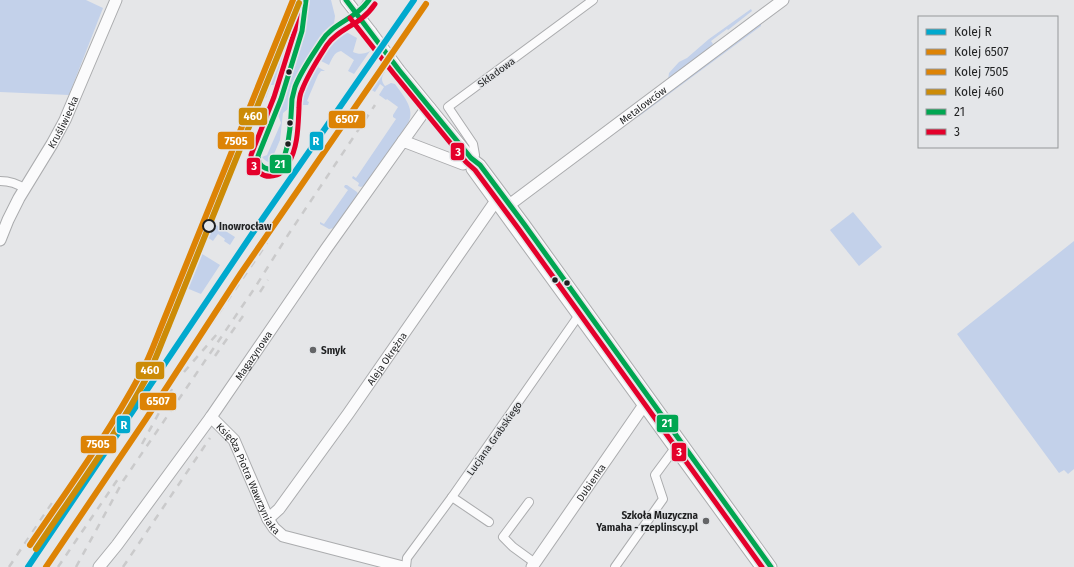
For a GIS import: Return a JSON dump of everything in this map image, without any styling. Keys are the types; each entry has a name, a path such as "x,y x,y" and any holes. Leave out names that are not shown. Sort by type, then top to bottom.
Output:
{"street":[{"name":"Kruśliwiecka","path":"0,240 19,198 65,120 116,0"},
{"path":"346,0 399,70 471,158 472,169 503,203 647,402 771,567"},
{"path":"356,14 363,10 369,0"},
{"name":"Składowa","path":"471,158 475,155 474,144 448,107 593,0"},
{"name":"Metalowców","path":"503,203 783,0"},
{"name":"Magazynowa","path":"99,567 118,545 211,416 326,249 403,141 423,114 430,108"},
{"path":"403,141 463,164 471,158"},
{"path":"0,181 14,183 25,189"},
{"name":"Aleja Okrężna","path":"268,519 279,510 335,433 493,206 503,203"},
{"name":"Lucjana Grabskiego","path":"404,567 407,558 583,313"},
{"path":"647,402 675,448 761,567"},
{"name":"Dubienka","path":"533,565 647,402"},
{"name":"Księdza Piotra Wawrzyniaka","path":"211,416 234,440 268,519 274,528 283,536 404,567"},
{"path":"615,567 663,499 655,475 675,448"},
{"path":"452,497 489,522"},
{"path":"529,502 503,538 533,565"}],"shaded area":[{"path":"0,0 86,0 103,8 69,95 0,92"},
{"path":"310,0 331,0 335,16 334,24 315,46 297,78 292,89 289,108 283,113 280,140 274,154 276,161 268,162 262,157 267,155 281,123 278,115 297,58"},
{"path":"751,9 752,11 711,41 713,44 698,58 668,80 669,73 679,62 687,58 709,39"},
{"path":"760,22 761,26 638,117 639,114"},
{"path":"292,28 294,29 276,85 271,85 266,98 264,97"},
{"path":"342,33 348,33 357,38 353,52 362,54 370,51 354,74 348,71 354,60 341,51 335,54 329,65 321,61 321,58 329,43"},
{"path":"316,65 325,71 321,71 318,75 307,101 309,102 308,105 302,105 305,88"},
{"path":"382,67 385,72 382,81 385,86 391,83 395,84 407,101 410,116 409,121 399,138 366,185 361,187 358,186 359,183 352,178 353,176 356,178 396,119 393,115 398,107 379,95 384,87 380,84 375,92 370,89"},
{"path":"345,185 358,194 335,228 329,229 320,224 320,222 324,224 348,190 344,187"},
{"path":"853,212 882,247 859,266 830,230"},
{"path":"213,223 235,237 230,245 218,234 213,241 207,237"},
{"path":"1074,241 1074,469 1068,474 1064,470 1059,473 957,334"},
{"path":"199,252 220,265 201,294 184,287"}],"railway":[{"path":"367,88 426,0"},
{"path":"76,567 123,481 254,289 288,235 375,105"},
{"path":"45,567 146,417 267,243"},
{"path":"260,292 268,280"},
{"path":"215,356 243,316"},
{"path":"184,372 217,334"},
{"path":"142,444 172,389"},
{"path":"123,567 210,438"},
{"path":"58,567 120,476"},
{"path":"9,567 52,503"}],"rail line":[{"name":"7505","path":"30,545 102,439 144,367 293,0"},
{"name":"R","path":"28,567 252,234 414,0"},
{"name":"460","path":"36,549 109,442 148,375 299,3"},
{"name":"6507","path":"46,567 146,419 241,273 426,4"}],"transit line":[{"name":"3","path":"299,0 295,30 274,97 251,155 254,167 266,176 277,175 283,171 291,158 297,137 300,94 313,67 330,41 342,31 361,19 375,4"},
{"name":"21","path":"306,0 302,31 281,99 258,156 258,160 265,168 274,169 280,164 285,155 290,130 292,99 297,81 307,64 321,42 331,30 358,12 369,0"},
{"name":"21","path":"346,0 399,70 471,158 480,165 771,567"},
{"name":"3","path":"350,18 466,162 475,170 762,567"}],"place":[{"name":"Inowrocław","path":"209,226"},
{"name":"Smyk","path":"313,350"},
{"name":"Szkoła Muzyczna Yamaha - rzeplinscy.pl","path":"706,521"}]}
